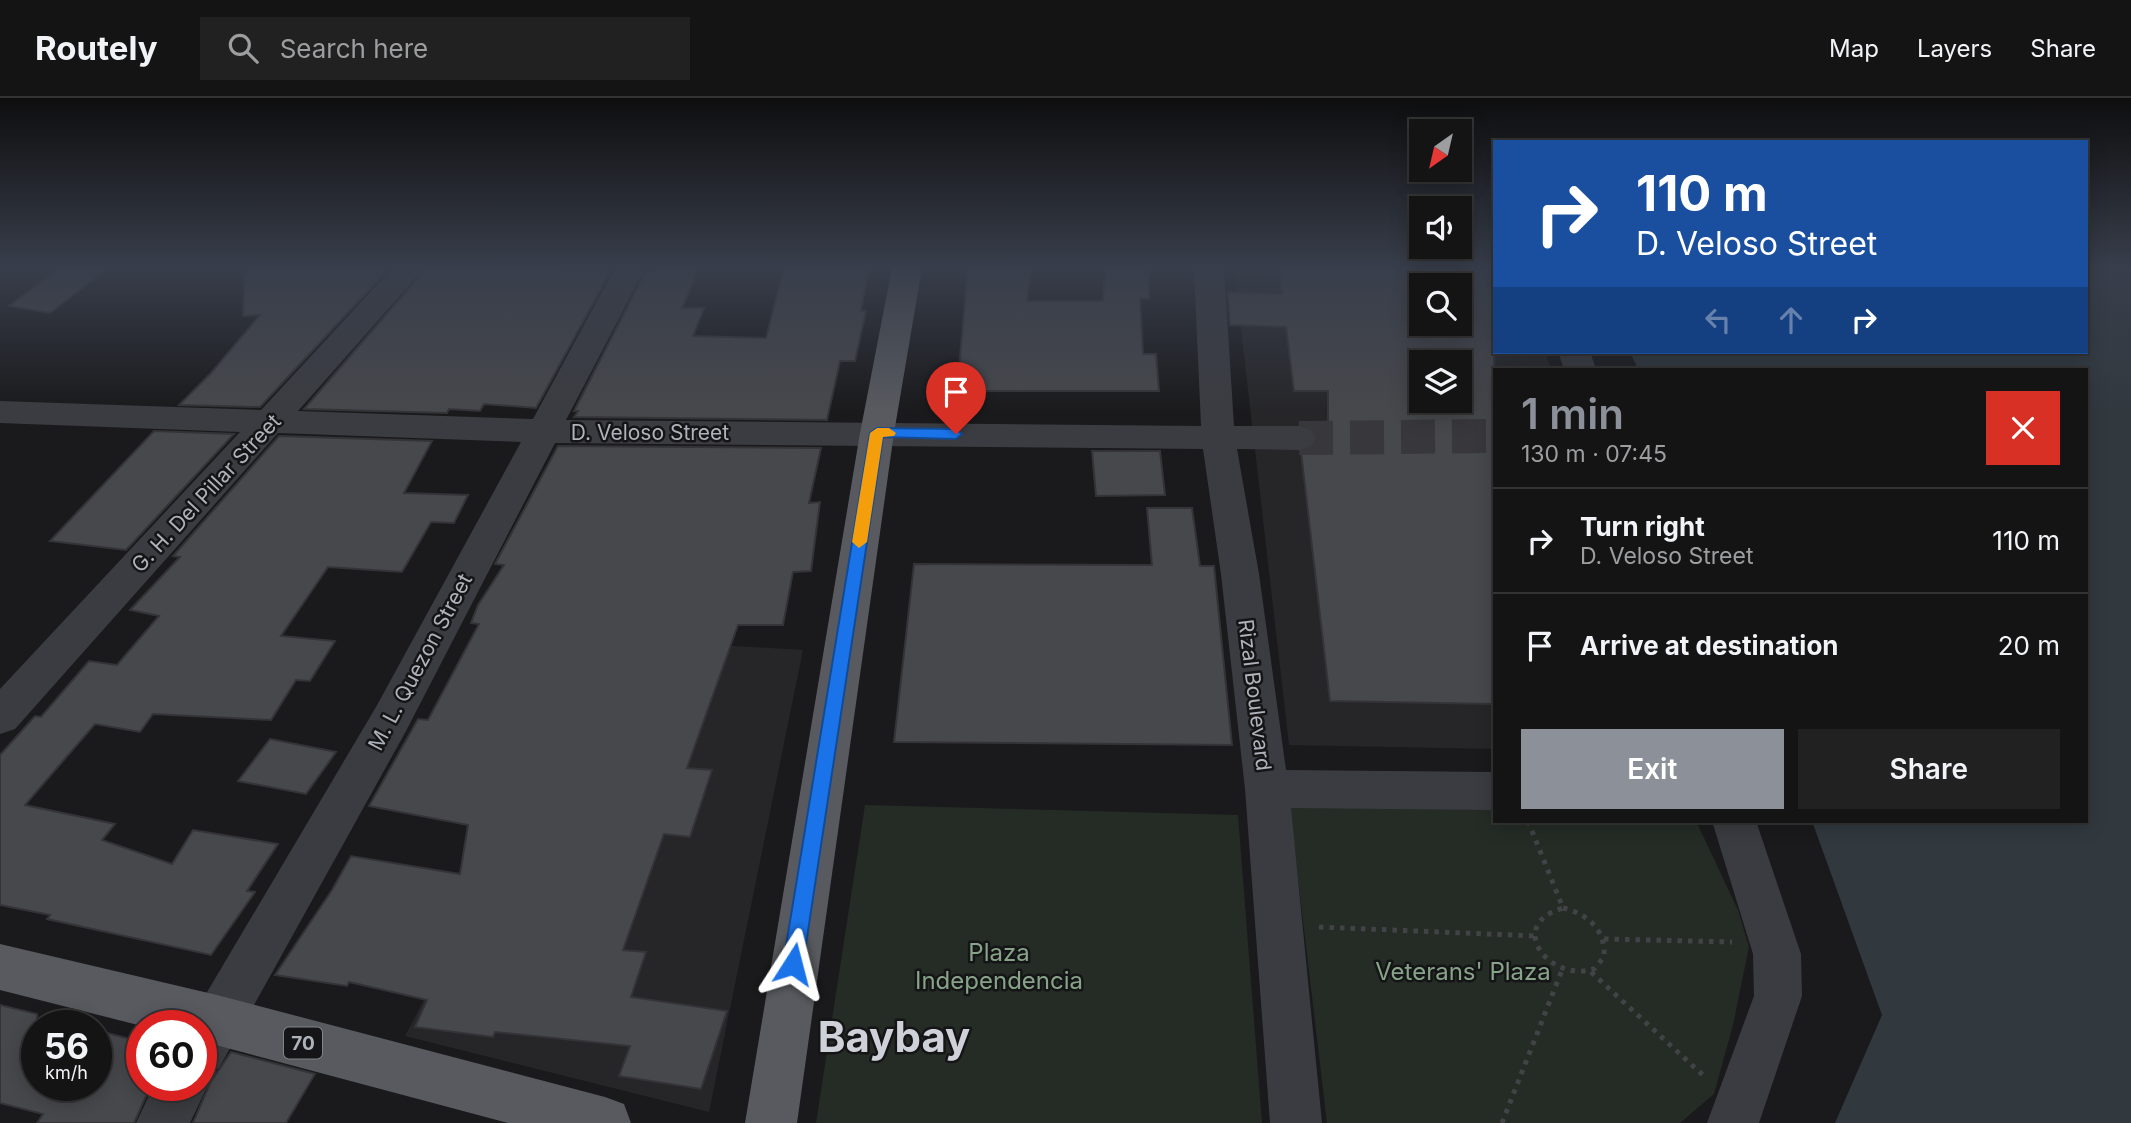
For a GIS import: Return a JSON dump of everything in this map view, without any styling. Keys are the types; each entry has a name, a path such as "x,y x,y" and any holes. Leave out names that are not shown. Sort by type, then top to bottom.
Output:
{"main road":[{"path":"771,1123 877,433 898,316"},
{"name":"70","path":"0,967 132,1010"},
{"name":"70","path":"217,1037 606,1123"}],"street":[{"name":"G. H. Del Pillar Street","path":"0,717 366,316"},
{"name":"M. L. Quezon Street","path":"217,1021 391,719 604,316"},
{"name":"Rizal Boulevard","path":"1212,316 1218,439 1240,574 1267,789 1296,1123"},
{"name":"D. Veloso Street","path":"0,412 543,431 1299,438"},
{"path":"1267,789 1493,790"},
{"path":"1735,823 1777,954 1778,996 1736,1116"},
{"path":"162,1123 174,1101"}],"path":[{"path":"1529,823 1563,908"},
{"path":"1563,908 1588,918 1604,939 1605,953 1601,964 1591,972 1577,974 1562,970 1539,950 1535,936 1536,924 1542,915 1551,909 1563,908"},
{"path":"1277,925 1535,936"},
{"path":"1604,939 1773,943"},
{"path":"1502,1123 1562,970"},
{"path":"1591,972 1736,1116"}],"shaded area":[{"path":"1240,316 1409,316 1409,336 1472,336 1472,316 1493,316 1493,354 1546,354 1551,368 1493,368 1493,749 1289,745"},
{"path":"2088,316 2131,316 2131,1123 1835,1123 1882,1015 1813,823 2088,823 2088,368 1638,368 1631,354 2088,354"},
{"path":"597,638 803,650 709,1112 405,1036 450,950"}],"green space":[{"name":"Veterans' Plaza","path":"1289,803 1493,807 1493,823 1697,823 1738,910 1749,947 1733,1025 1714,1094 1680,1123 1327,1123"},
{"name":"Plaza Independencia","path":"865,805 1238,815 1262,1123 816,1123"}],"building":[{"path":"259,316 345,316 260,407 179,405 211,373"},
{"path":"385,316 586,316 536,408 484,404 480,411 449,409 447,413 304,409"},
{"path":"623,316 701,316 693,336 766,338 772,316 865,316 855,361 840,361 827,420 574,417 578,411 574,411"},
{"path":"964,316 1141,316 1143,354 1156,354 1159,391 957,391"},
{"path":"1229,316 1409,316 1409,336 1472,336 1472,316 1493,316 1493,704 1330,701 1301,452 1312,448 1316,442 1328,442 1328,391 1294,391 1286,327 1230,325"},
{"path":"154,431 234,434 126,550 50,541"},
{"path":"279,436 432,441 404,493 468,495 454,523 431,522 402,572 328,567 281,636 335,641 310,681 296,680 271,720 153,714 140,732 95,724 25,805 115,824 102,840 172,864 193,830 278,844 247,891 255,892 211,955 47,919 50,915 0,905 0,755 35,716 41,717 89,661 117,665 159,616 130,610 180,557 173,556"},
{"path":"558,446 821,448 809,503 820,502 811,571 793,572 783,625 738,625 687,768 712,770 690,837 664,834 623,950 646,952 631,997 727,1011 701,1089 619,1076 630,1046 495,1032 493,1037 415,1027 427,1000 349,982 347,986 275,975 332,890 351,856 460,874 468,825 369,806 418,719 428,720 479,624 471,623 478,605 504,565 495,564"},
{"path":"1092,451 1160,451 1165,495 1096,496"},
{"path":"1147,508 1192,508 1200,566 1214,566 1232,745 894,742 914,564 1152,565"},
{"path":"270,739 336,752 306,794 238,781"},
{"path":"0,1005 21,1010 21,1101 112,1101 112,1034 126,1038 126,1101 144,1101 134,1123 37,1123 43,1114 0,1103"},
{"path":"231,1052 315,1074 286,1123 193,1123 202,1101 217,1101 217,1073"}],"tunnel":[{"path":"1299,438 1493,436"}],"slow traffic":[{"path":"859,542 877,433 889,433"}],"district":[{"name":"Baybay","path":"894,1036"}],"route":[{"path":"793,964 877,433 956,434"}]}
